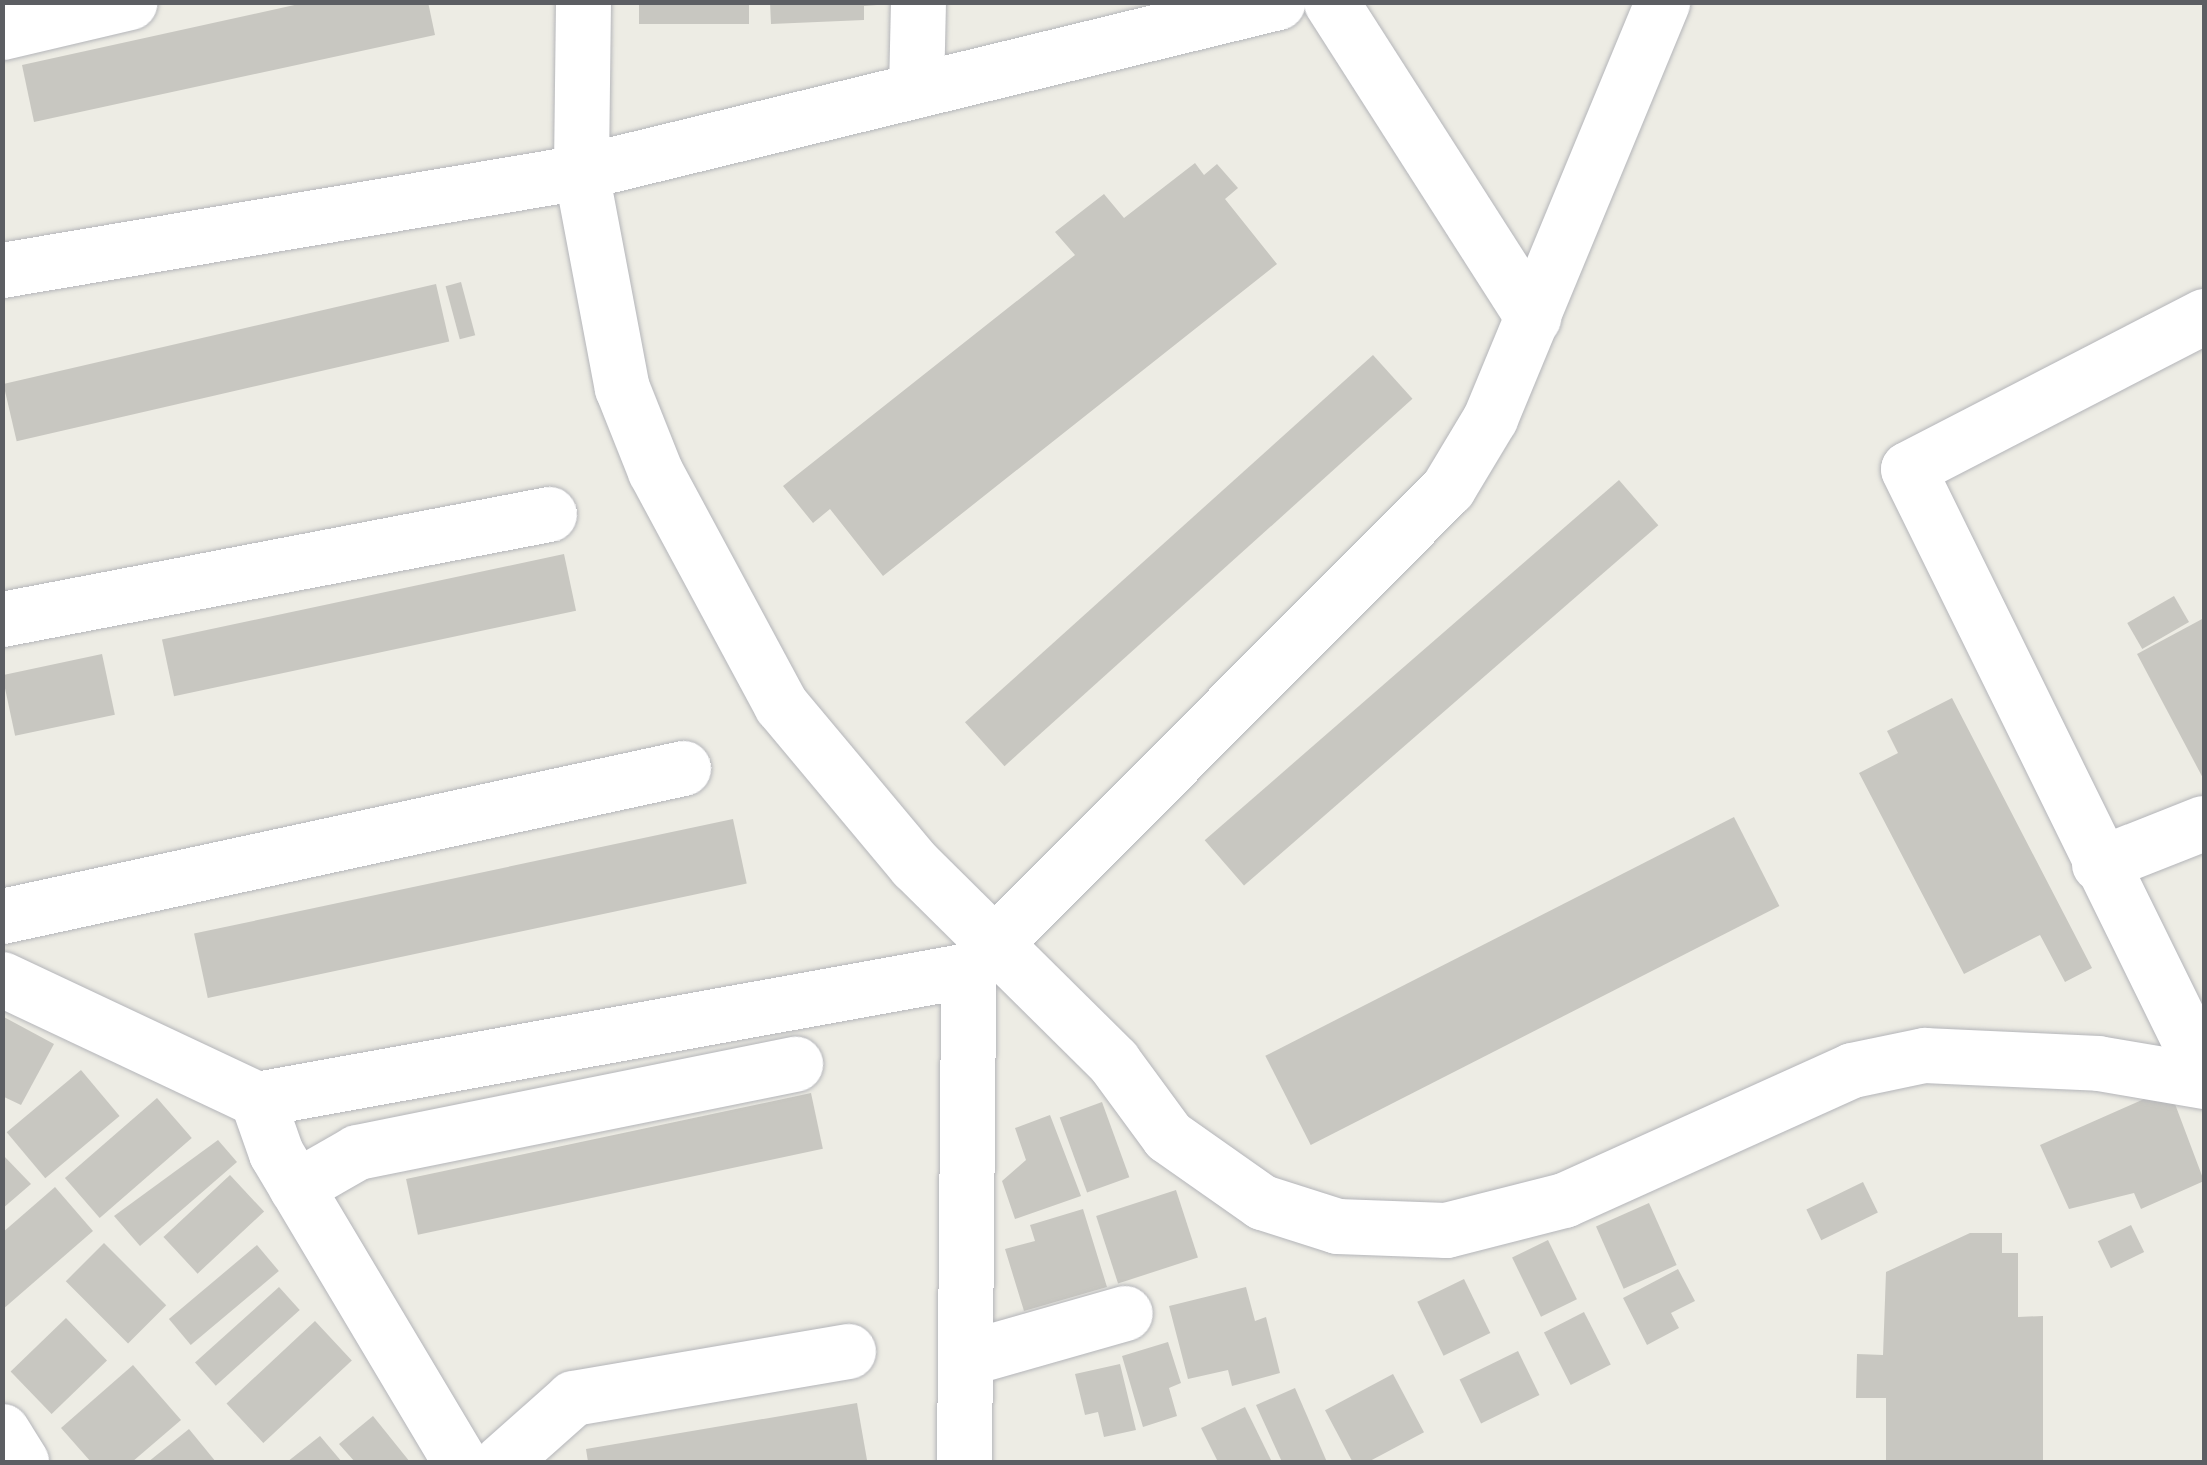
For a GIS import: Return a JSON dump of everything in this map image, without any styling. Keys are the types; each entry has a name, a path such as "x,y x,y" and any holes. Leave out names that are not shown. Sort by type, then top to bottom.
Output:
{"street":[{"path":"2,32 130,2"},
{"path":"583,2 581,172 622,388 714,586 780,705 981,957 1113,1061 1168,1136 1262,1202 1337,1226 1446,1230 1564,1200 1852,1070 1924,1056 2098,1063 2204,1081"},
{"path":"916,90 918,2"},
{"path":"2,270 581,172 1278,2"},
{"path":"1331,2 1533,318"},
{"path":"2,980 257,1099 981,957 1448,488 1533,318 1662,2"},
{"path":"2202,325 1908,468 2204,1071"},
{"path":"2,619 549,514"},
{"path":"2,916 683,768"},
{"path":"2100,864 2203,823"},
{"path":"964,1462 981,957"},
{"path":"296,1188 357,1152 795,1064"},
{"path":"257,1099 296,1188 460,1462"},
{"path":"967,1358 1125,1313"},
{"path":"501,1462 573,1398 848,1352"},
{"path":"2,1431 21,1462"}],"building":[{"path":"308,2 428,2 435,35 34,122 22,65"},
{"path":"639,2 749,2 749,24 639,24"},
{"path":"770,2 877,5 864,6 864,20 771,24"},
{"path":"1195,163 1204,175 1217,164 1238,188 1225,199 1277,264 883,576 830,509 813,523 783,486 1075,255 1055,232 1104,194 1124,218"},
{"path":"461,282 475,335 460,339 446,286"},
{"path":"436,284 449,341 17,441 3,384"},
{"path":"1373,355 1412,399 1004,766 965,722"},
{"path":"1619,480 1658,525 1244,885 1205,840"},
{"path":"564,554 576,611 174,696 162,639"},
{"path":"2174,596 2189,622 2142,649 2127,623"},
{"path":"2204,618 2204,780 2137,654"},
{"path":"102,654 115,715 15,736 2,675"},
{"path":"1952,698 2092,968 2065,982 2040,935 1964,974 1859,773 1898,753 1887,731"},
{"path":"1734,817 1779,906 1311,1145 1265,1056"},
{"path":"733,819 747,884 208,998 194,934"},
{"path":"2,1016 54,1044 21,1105 2,1096"},
{"path":"81,1070 120,1116 45,1178 7,1132"},
{"path":"2169,1088 2204,1181 2141,1209 2134,1193 2069,1209 2040,1145"},
{"path":"811,1093 823,1149 418,1235 406,1179"},
{"path":"157,1098 192,1138 100,1218 65,1178"},
{"path":"1102,1102 1129,1177 1087,1193 1060,1117"},
{"path":"1050,1115 1081,1196 1015,1219 1002,1181 1026,1160 1015,1128"},
{"path":"218,1140 237,1162 140,1246 114,1216"},
{"path":"2,1154 31,1184 2,1209"},
{"path":"230,1175 264,1212 198,1274 163,1237"},
{"path":"1863,1182 1878,1213 1821,1240 1806,1210"},
{"path":"55,1187 93,1231 2,1310 2,1233"},
{"path":"1176,1190 1198,1258 1118,1283 1096,1216"},
{"path":"1649,1203 1677,1265 1624,1289 1596,1227"},
{"path":"1083,1209 1107,1287 1024,1311 1005,1249 1035,1241 1030,1225"},
{"path":"2131,1225 2144,1252 2111,1268 2098,1241"},
{"path":"1970,1233 2002,1233 2002,1253 2018,1253 2018,1317 2043,1316 2043,1462 1886,1462 1886,1398 1856,1398 1857,1354 1883,1355 1886,1272"},
{"path":"1548,1240 1577,1299 1541,1317 1512,1258"},
{"path":"104,1243 166,1305 128,1343 66,1281"},
{"path":"257,1245 279,1271 191,1345 169,1319"},
{"path":"1678,1269 1695,1301 1671,1313 1679,1328 1647,1345 1623,1298"},
{"path":"1464,1279 1490,1333 1444,1356 1417,1302"},
{"path":"279,1287 300,1310 216,1386 195,1363"},
{"path":"1246,1287 1255,1321 1266,1317 1280,1373 1232,1386 1228,1370 1188,1379 1169,1306"},
{"path":"1584,1312 1611,1365 1571,1385 1544,1332"},
{"path":"66,1318 107,1360 52,1414 11,1371"},
{"path":"315,1321 352,1360 263,1443 227,1404"},
{"path":"1168,1342 1181,1383 1169,1388 1177,1416 1143,1427 1122,1356"},
{"path":"1518,1351 1539,1395 1481,1424 1460,1379"},
{"path":"1120,1364 1136,1430 1104,1437 1098,1412 1085,1415 1075,1374"},
{"path":"133,1365 181,1420 132,1462 91,1462 61,1428"},
{"path":"1393,1374 1424,1432 1368,1462 1353,1462 1325,1410"},
{"path":"1295,1388 1327,1462 1282,1462 1256,1405"},
{"path":"857,1403 867,1460 588,1462 586,1449"},
{"path":"1245,1407 1272,1462 1218,1462 1201,1428"},
{"path":"373,1416 410,1462 355,1462 339,1444"},
{"path":"189,1429 216,1462 148,1462"},
{"path":"320,1436 342,1462 287,1462"}]}
